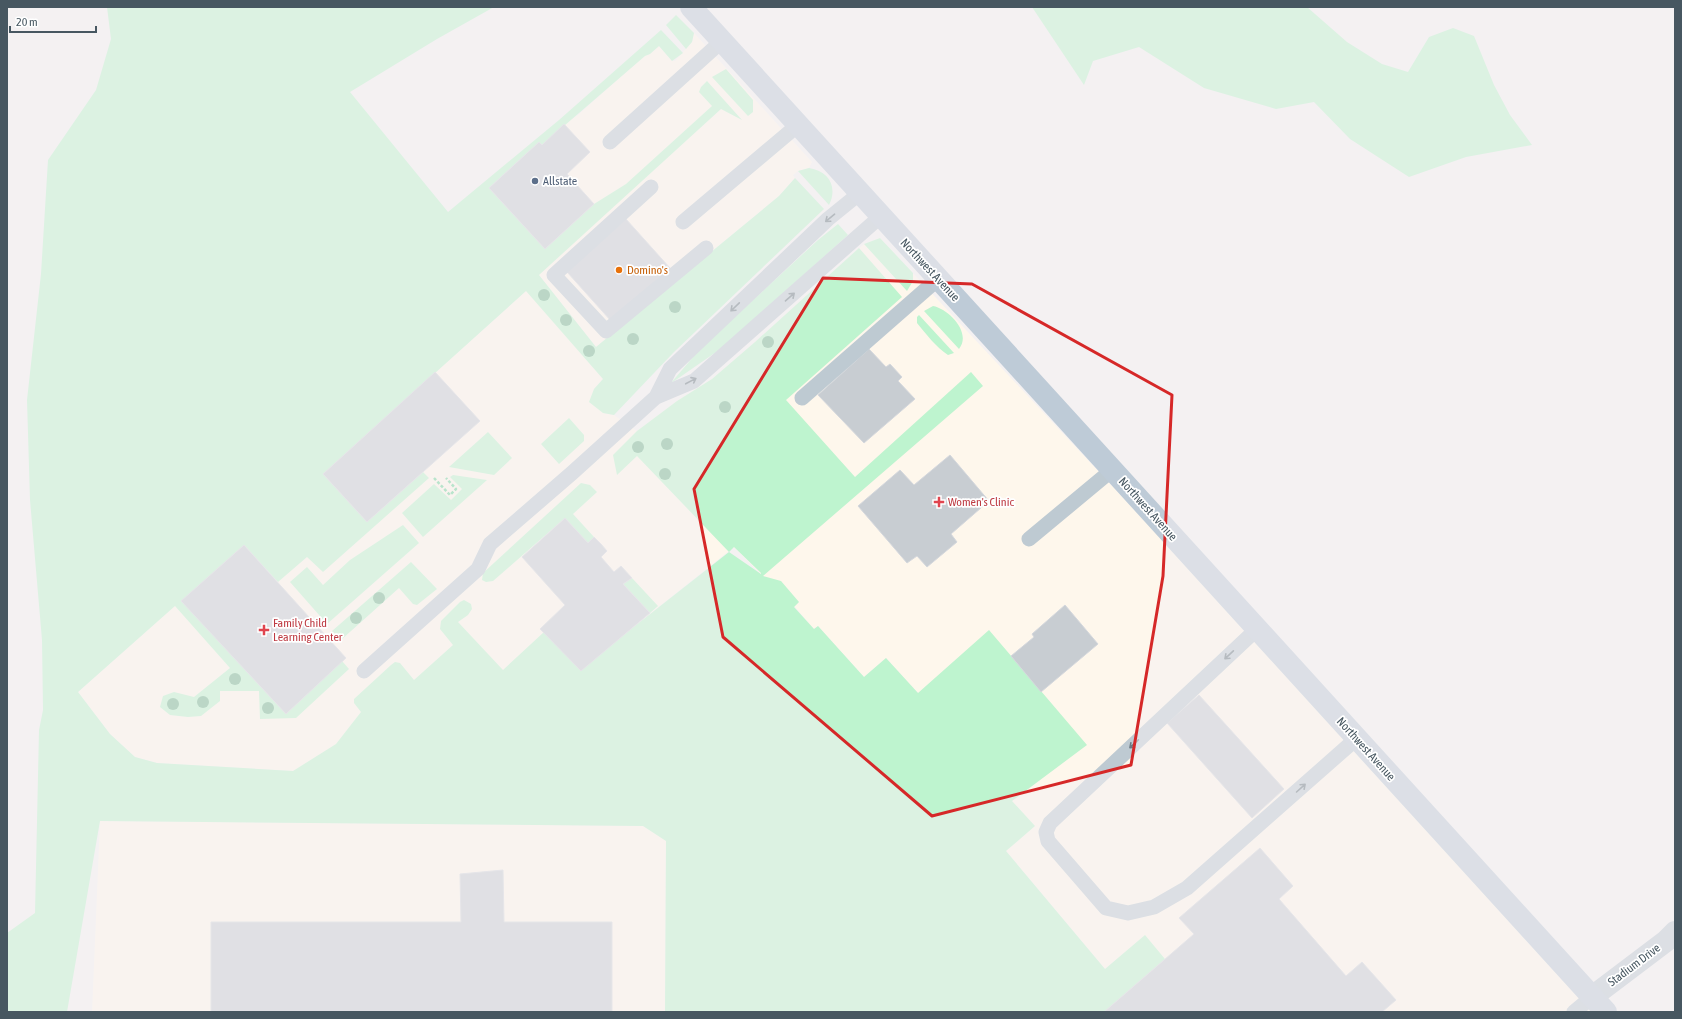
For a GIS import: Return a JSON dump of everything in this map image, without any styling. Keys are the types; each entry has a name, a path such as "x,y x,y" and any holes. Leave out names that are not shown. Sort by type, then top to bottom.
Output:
{"street":[{"name":"Northwest Avenue","path":"691,7 1257,628 1356,739 1599,1004"},
{"name":"Stadium Drive","path":"1599,1004 1675,932"}],"lane":[{"path":"610,142 722,41"},
{"path":"683,222 798,125"},
{"path":"651,187 554,275 606,331 706,248"},
{"path":"656,397 670,369 828,218 860,193"},
{"path":"364,671 478,569 490,544 572,473 656,397 694,381 881,216"},
{"path":"802,398 939,278"},
{"path":"1029,539 1112,470"},
{"path":"1257,628 1050,823 1046,832 1048,841 1106,908 1128,913 1154,907 1187,888 1356,739"},
{"path":"1574,1012 1599,1004"}],"path":[{"path":"434,478 450,495 456,489 446,478"}],"highlighted area":[{"path":"823,278 972,284 1172,395 1163,576 1131,765 932,816 723,637 694,489"}],"shaded area":[{"path":"694,33 812,162 809,168 798,171 793,175 795,178 779,196 596,347 539,275 489,188 539,142 542,145 564,124 578,115 645,55 650,54 659,46 672,61 675,61 692,42"},
{"path":"880,238 1202,582 1591,1012 1104,1012 1164,960 1145,936 1105,969 1006,851 1012,801 1086,745 918,693 886,658 864,677 818,626 814,629 794,606 799,602 763,576 734,547 617,640 293,771 157,763 135,757 110,734 78,692 527,290 603,379 594,389 603,413 614,415 637,431 677,401 712,379 864,244"},
{"path":"100,821 643,826 666,840 665,1012 92,1012"}],"green space":[{"path":"107,7 494,7 437,39 350,92 448,212 559,120 661,30 683,53 672,61 659,46 650,54 645,56 542,145 539,142 489,188 545,249 594,204 626,184 712,106 699,92 701,87 707,81 742,120 721,109 539,275 596,347 779,196 795,178 824,209 674,352 614,415 603,413 589,402 594,389 603,379 526,291 323,474 367,522 423,472 429,478 323,572 307,557 278,582 244,545 182,601 286,714 342,661 349,669 296,718 260,719 259,691 220,691 220,701 201,716 188,717 170,715 160,707 163,696 174,692 194,697 230,668 175,606 78,692 110,734 135,757 157,763 293,771 336,744 361,712 354,703 354,699 391,665 395,662 400,663 414,680 453,645 440,629 441,621 460,602 464,600 471,604 472,609 468,615 458,622 503,670 544,632 617,640 729,552 637,456 617,475 613,455 637,431 677,401 712,379 859,248 902,297 786,400 855,477 971,372 983,386 763,576 781,581 799,602 794,607 814,629 818,626 864,677 886,658 918,693 989,630 1087,745 1012,801 1035,826 1006,851 1105,969 1145,935 1165,959 1104,1012 665,1012 666,841 643,826 100,821 67,1012 7,1012 7,933 35,913 39,730 43,710 42,640 30,500 27,400 41,274 48,160 96,90 111,39","holes":["734,547 761,573 761,574 729,552"]},
{"path":"1032,7 1307,7 1347,42 1382,64 1408,72 1429,37 1453,28 1474,36 1494,85 1510,115 1532,145 1466,157 1409,177 1350,139 1314,102 1276,109 1204,88 1139,47 1093,61 1084,85"},
{"path":"676,15 694,33 692,42 686,49 666,25"},
{"path":"726,69 753,100 753,112 748,116 712,77"},
{"path":"809,168 822,173 830,181 832,186 832,198 829,205 798,171"},
{"path":"838,224 848,235 722,348 670,384 700,349 818,240"},
{"path":"880,238 913,273 913,281 907,291 864,244"},
{"path":"933,306 946,312 961,329 963,336 959,349 924,311"},
{"path":"919,315 954,353 948,355 931,340 917,323 917,317"},
{"path":"569,418 584,435 584,441 559,464 541,444"},
{"path":"488,432 512,458 494,475 449,467"},
{"path":"453,475 487,480 423,537 402,513 434,484 451,500 462,489 450,477"},
{"path":"581,483 590,485 597,492 573,514 594,537 588,543 565,518 493,581 486,582 482,580 483,573"},
{"path":"403,525 419,543 327,624 290,582 307,567 323,585 350,560"},
{"path":"411,562 437,589 417,605 413,604 399,588 341,640 332,631"},
{"path":"632,578 658,606 650,613 623,584"}],"building":[{"name":"Allstate","path":"564,124 590,152 567,174 594,204 545,249 489,188 539,142 542,145"},
{"name":"Domino's","path":"626,219 670,268 611,321 567,272"},
{"path":"869,349 886,367 890,364 902,377 898,381 915,399 864,443 818,395"},
{"path":"435,372 480,421 367,522 323,474"},
{"path":"950,455 989,501 951,534 957,542 927,567 917,556 907,563 858,506 900,470 914,485"},
{"path":"565,518 588,543 594,537 601,544 607,551 601,557 614,572 621,566 632,578 623,584 650,613 581,671 540,629 565,605 522,557"},
{"name":"Family Child Learning Center","path":"244,545 346,658 286,714 181,601"},
{"path":"1065,605 1098,644 1041,692 1011,656 1034,637 1032,634"},
{"path":"1199,695 1284,789 1252,818 1167,723"},
{"path":"1260,848 1293,886 1279,899 1346,976 1362,962 1396,1000 1382,1012 1104,1012 1194,934 1179,918"},
{"path":"503,870 504,922 612,922 612,1012 211,1012 211,922 461,922 460,874"}],"place":[{"name":"Allstate","path":"535,181"},
{"name":"Domino's","path":"619,270"},
{"name":"Women's Clinic","path":"939,502"},
{"name":"Family Child Learning Center","path":"264,630"}]}
